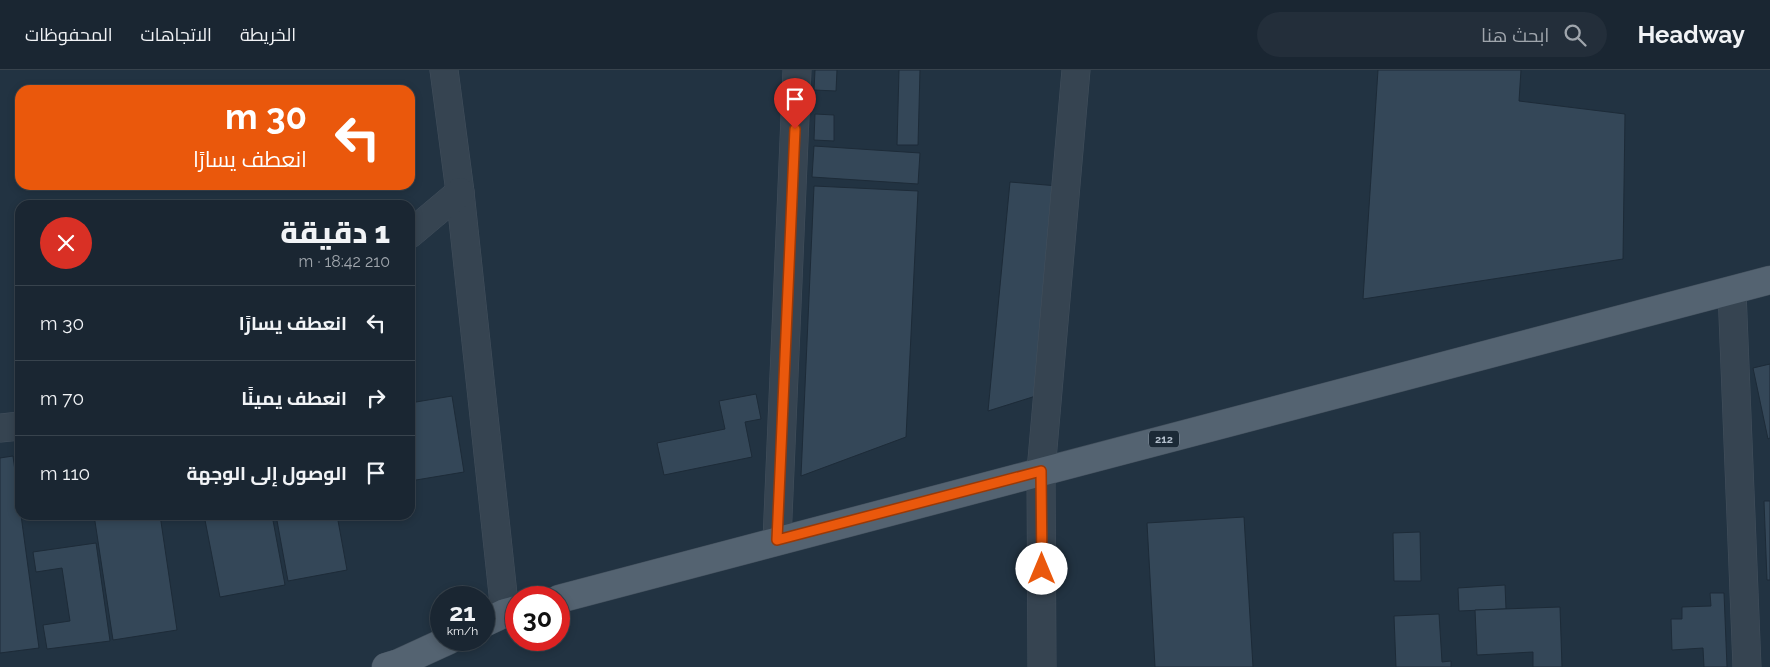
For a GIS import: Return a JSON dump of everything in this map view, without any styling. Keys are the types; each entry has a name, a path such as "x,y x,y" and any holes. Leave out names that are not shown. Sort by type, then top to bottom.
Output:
{"main road":[{"name":"212","path":"570,596 1770,280"},
{"path":"395,666 430,649"}],"street":[{"path":"444,70 460,192 502,616"},
{"path":"777,540 797,70"},
{"path":"1042,667 1041,471 1076,70"},
{"path":"415,230 460,192"},
{"path":"1732,291 1746,667"},
{"path":"0,428 15,426"}],"building":[{"path":"815,70 837,70 836,91 814,90"},
{"path":"899,70 920,70 918,145 897,145"},
{"path":"1378,70 1521,70 1519,101 1625,114 1623,259 1363,299"},
{"path":"815,114 834,115 834,141 814,140"},
{"path":"814,146 920,153 918,184 812,177"},
{"path":"1010,182 1058,186 1039,395 988,411"},
{"path":"814,186 918,191 906,437 801,476"},
{"path":"1770,364 1770,438 1768,439 1753,368"},
{"path":"756,394 761,419 745,422 752,457 664,475 657,443 725,429 719,401"},
{"path":"452,396 464,472 415,480 415,402"},
{"path":"13,456 15,471 15,520 22,520 39,648 0,653 0,458"},
{"path":"1764,501 1770,501 1770,580 1767,580"},
{"path":"1244,517 1253,667 1155,667 1147,523"},
{"path":"95,520 161,520 177,630 113,640"},
{"path":"205,520 273,520 285,585 220,597"},
{"path":"277,520 338,520 347,570 288,581"},
{"path":"1420,532 1421,581 1394,581 1393,533"},
{"path":"96,543 110,641 47,649 43,625 70,621 62,568 36,572 33,552"},
{"path":"1505,585 1506,609 1459,611 1458,588"},
{"path":"1710,593 1724,593 1727,667 1704,667 1703,648 1672,650 1671,619 1682,619 1682,607 1711,606"},
{"path":"1560,607 1562,667 1533,667 1533,652 1477,655 1475,610"},
{"path":"1439,614 1442,662 1451,661 1451,667 1396,667 1394,616"}],"route":[{"path":"795,129 777,540 1041,471 1042,569"}]}
